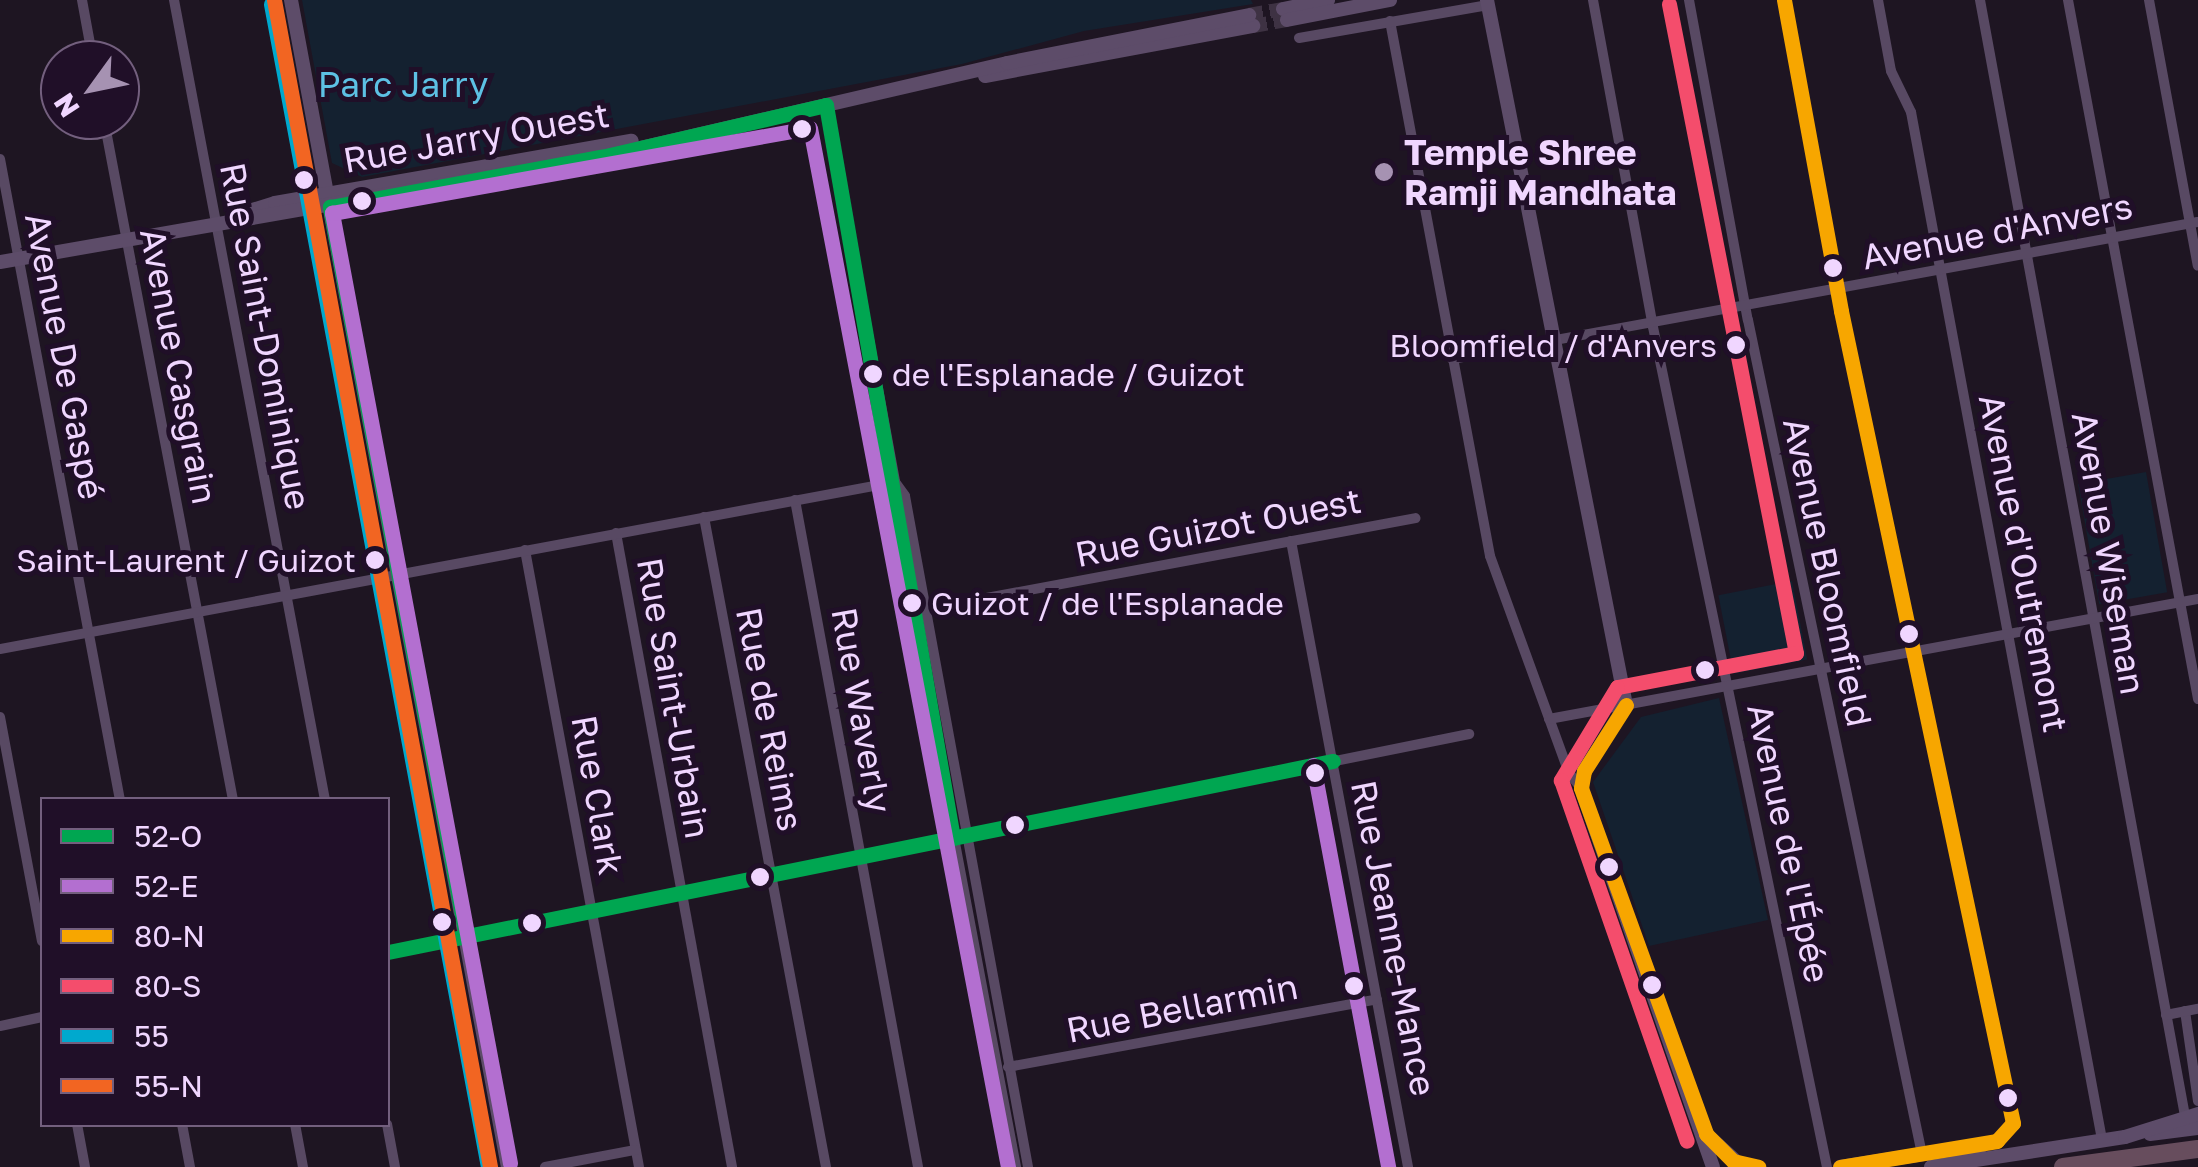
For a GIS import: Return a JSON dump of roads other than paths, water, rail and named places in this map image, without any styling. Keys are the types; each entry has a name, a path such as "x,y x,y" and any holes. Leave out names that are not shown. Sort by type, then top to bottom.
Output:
{"highway":[{"path":"2064,1167 2198,1149"}],"main road":[{"path":"274,0 490,1167"},
{"path":"291,0 508,1167"},
{"path":"1328,0 1286,14 1390,0"},
{"path":"1488,2 1551,342 1626,705 1582,781 1706,1134 1713,1167"},
{"name":"Rue Jarry Ouest","path":"0,262 599,144 653,140 1251,21"},
{"path":"2125,1137 2191,1115"},
{"path":"1840,1167 1991,1158 2198,1128"},
{"path":"1706,1134 1737,1166 1758,1167"},
{"path":"1926,1160 1950,1150 1991,1158"}],"street":[{"path":"82,0 89,40"},
{"name":"Rue Saint-Dominique","path":"174,0 223,220 324,797"},
{"name":"Avenue de l'Épée","path":"1593,0 1652,323 1827,1167"},
{"name":"Avenue Bloomfield","path":"1689,0 1745,306 1926,1160"},
{"path":"1784,0 1837,289 2012,1129 2002,1139 1950,1150"},
{"name":"Avenue d'Outremont","path":"1878,0 1891,71 1911,112 2102,1140"},
{"name":"Avenue Wiseman","path":"1980,0 2166,1015 2191,1115"},
{"path":"2068,0 2198,699"},
{"path":"2149,0 2194,223 2198,266"},
{"path":"1298,38 1488,2"},
{"path":"1390,21 1490,556 1550,719 1582,781"},
{"path":"826,105 895,482 905,496 1028,1167"},
{"name":"Avenue Casgrain","path":"108,140 232,797"},
{"name":"Avenue De Gaspé","path":"0,159 119,797"},
{"name":"Avenue d'Anvers","path":"1452,359 2194,223"},
{"path":"0,649 895,482"},
{"path":"895,482 890,498 1016,1167"},
{"name":"Rue Waverly","path":"795,500 918,1167"},
{"name":"Rue de Reims","path":"704,517 826,1167"},
{"name":"Rue Guizot Ouest","path":"911,612 1416,518"},
{"name":"Rue Saint-Urbain","path":"616,534 732,1167"},
{"name":"Rue Jeanne-Mance","path":"1291,541 1408,1167"},
{"name":"Rue Clark","path":"525,550 639,1167"},
{"path":"1550,719 2198,598"},
{"path":"0,717 40,930"},
{"path":"390,952 1468,734"},
{"name":"Rue Bellarmin","path":"997,1070 1377,999"},
{"path":"2166,1015 2198,1009"},
{"path":"2185,1011 2198,1101"},
{"path":"0,1026 40,1017"},
{"path":"79,1127 86,1167"},
{"path":"183,1127 190,1167"},
{"path":"295,1127 302,1167"},
{"path":"388,1127 395,1167"},
{"path":"546,1167 636,1150"}],"tunnel":[{"path":"1249,15 1283,9"},
{"path":"1253,26 1287,20"}],"place":[{"name":"Temple Shree Ramji Mandhata","path":"1384,172"},
{"name":"Bloomfield / d'Anvers","path":"1736,345"},
{"name":"de l'Esplanade / Guizot","path":"873,374"},
{"name":"Saint-Laurent / Guizot","path":"375,560"},
{"name":"Guizot / de l'Esplanade","path":"912,603"}],"park label":[{"name":"Parc Jarry","path":"403,84"}]}
